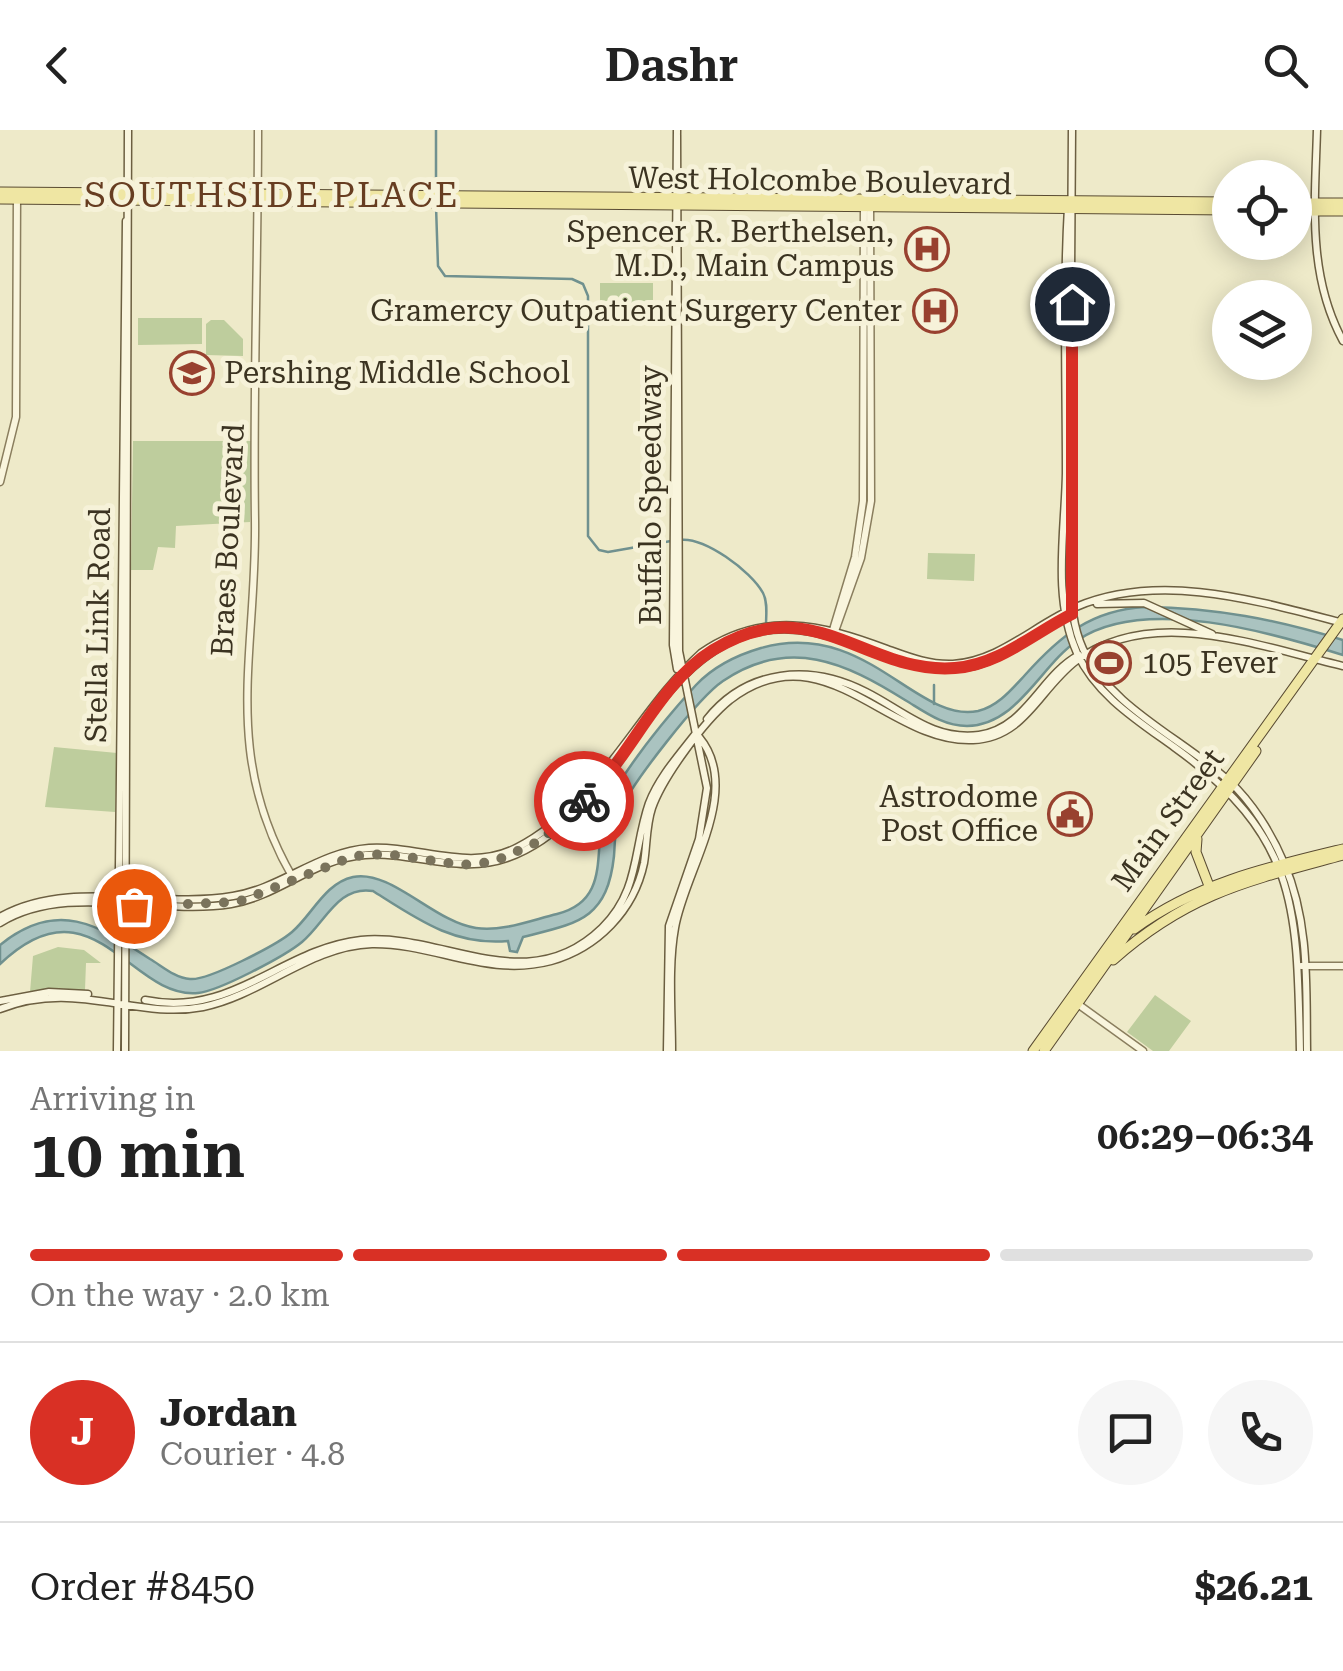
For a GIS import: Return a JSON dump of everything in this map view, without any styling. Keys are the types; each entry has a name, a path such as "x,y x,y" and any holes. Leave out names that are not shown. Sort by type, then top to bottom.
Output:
{"main road":[{"name":"Stella Link Road","path":"121,1051 128,130"},
{"name":"Braes Boulevard","path":"258,130 256,522 245,708 257,792 269,832 292,877"},
{"path":"1072,130 1062,549 1069,616 1080,653 1116,693 1228,785 1258,822 1283,868 1305,937 1303,1051"},
{"path":"1316,130 1320,282 1343,341"},
{"name":"Buffalo Speedway","path":"669,1051 675,926 712,804 711,764 693,718 674,645 677,132"},
{"name":"West Holcombe Boulevard","path":"0,196 1212,202"},
{"path":"0,482 16,417 18,196"},
{"path":"834,632 871,501 867,427 867,202"},
{"path":"1312,208 1343,203"},
{"name":"West Holcombe Boulevard","path":"1070,204 1212,209"},
{"path":"1069,616 1070,204"},
{"path":"1312,206 1343,211"},
{"name":"Buffalo Speedway","path":"676,541 681,677"},
{"path":"1062,549 1068,552 1069,566"},
{"path":"0,920 34,902 245,897 292,877 321,858 386,848 463,859 496,858 540,841 593,793 691,662 725,638 759,629 800,623 896,655 941,664 977,663 1069,616 1128,592 1165,590 1233,597 1341,625"},
{"path":"1069,616 1106,601 1135,601 1218,636 1343,666"},
{"name":"Main Street","path":"1033,1051 1106,963 1135,915 1341,625"},
{"path":"496,858 532,839 582,796 681,677 713,650 759,629"},
{"path":"121,1000 171,1009 212,1005 333,950 362,945 401,946 500,967 542,963 573,952 605,932 632,896 643,866 655,802 706,720 727,697 754,681 802,674 858,688 936,731 986,734 1016,718 1080,653 1131,636 1218,636"},
{"path":"2,1004 49,995 165,1004 204,1002 328,948 358,940 406,942 462,957 502,962 546,958 575,947 604,926 628,895 652,796 698,734 741,693 788,679 848,689 933,736 983,739 1023,720 1080,653"},
{"path":"680,660 691,662"},
{"path":"673,690 685,692"},
{"path":"693,718 706,720"},
{"name":"Buffalo Speedway","path":"669,1051 669,926 706,804 698,734"},
{"path":"690,748 700,749"},
{"name":"Main Street","path":"1044,1051 1104,952 1198,838 1228,785"},
{"path":"1198,838 1196,852 1211,889"},
{"path":"1211,889 1343,852"},
{"path":"1202,866 1212,874 1235,878"},
{"path":"1104,952 1155,918 1211,889 1235,878 1283,868"},
{"path":"1106,963 1155,918"},
{"path":"1303,966 1343,966"},
{"path":"1075,1001 1143,1051"}],"green space":[{"path":"600,283 653,283 653,307 600,307"},
{"path":"138,318 202,318 202,344 138,345"},
{"path":"224,320 243,339 243,356 206,355 206,324"},
{"path":"133,441 251,441 250,522 176,526 175,548 158,547 153,570 131,570"},
{"path":"928,553 975,554 974,581 927,579"},
{"path":"54,747 117,753 115,812 45,807"},
{"path":"58,947 84,950 101,963 86,963 85,990 30,992 33,956"},
{"path":"1155,995 1191,1021 1169,1051 1153,1051 1127,1032"}],"water":[{"path":"1145,607 1221,612 1293,626 1343,640 1343,655 1209,622 1137,620 1105,627 1078,640 1001,716 967,726 934,718 839,666 794,657 771,660 747,667 712,690 651,762 620,811 610,877 597,906 574,922 523,937 517,952 510,951 508,941 453,935 373,891 361,891 341,899 294,948 208,991 174,990 86,936 61,932 32,940 0,964 0,945 21,931 59,920 94,927 174,974 199,978 284,938 334,886 353,877 382,881 460,924 476,928 506,927 557,914 576,906 594,882 603,816 628,770 696,685 726,662 761,648 798,643 830,647 859,658 933,702 955,711 978,711 1004,697 1051,648 1078,628 1108,613"}],"waterway":[{"path":"436,130 436,193"},
{"path":"436,206 438,266 445,276 572,279 583,284 588,296 588,536 599,550 608,552 671,541"},
{"path":"679,540 713,549 748,575 765,597 766,625"},
{"path":"934,685 934,704"}],"way so far":[{"path":"134,906 219,906 238,902 277,888 328,862 354,856 387,854 462,865 493,862 540,841 584,801"}],"place":[{"name":"Spencer R. Berthelsen, M.D., Main Campus","path":"927,249"},
{"name":"Gramercy Outpatient Surgery Center","path":"935,311"},
{"name":"Pershing Middle School","path":"192,373"},
{"name":"105 Fever","path":"1109,663"},
{"name":"Astrodome Post Office","path":"1070,814"}],"district":[{"name":"SOUTHSIDE PLACE","path":"272,195"}],"route":[{"path":"584,801 696,664 713,650 742,636 776,628 816,630 910,663 952,669 989,661 1072,614 1072,304"}]}
